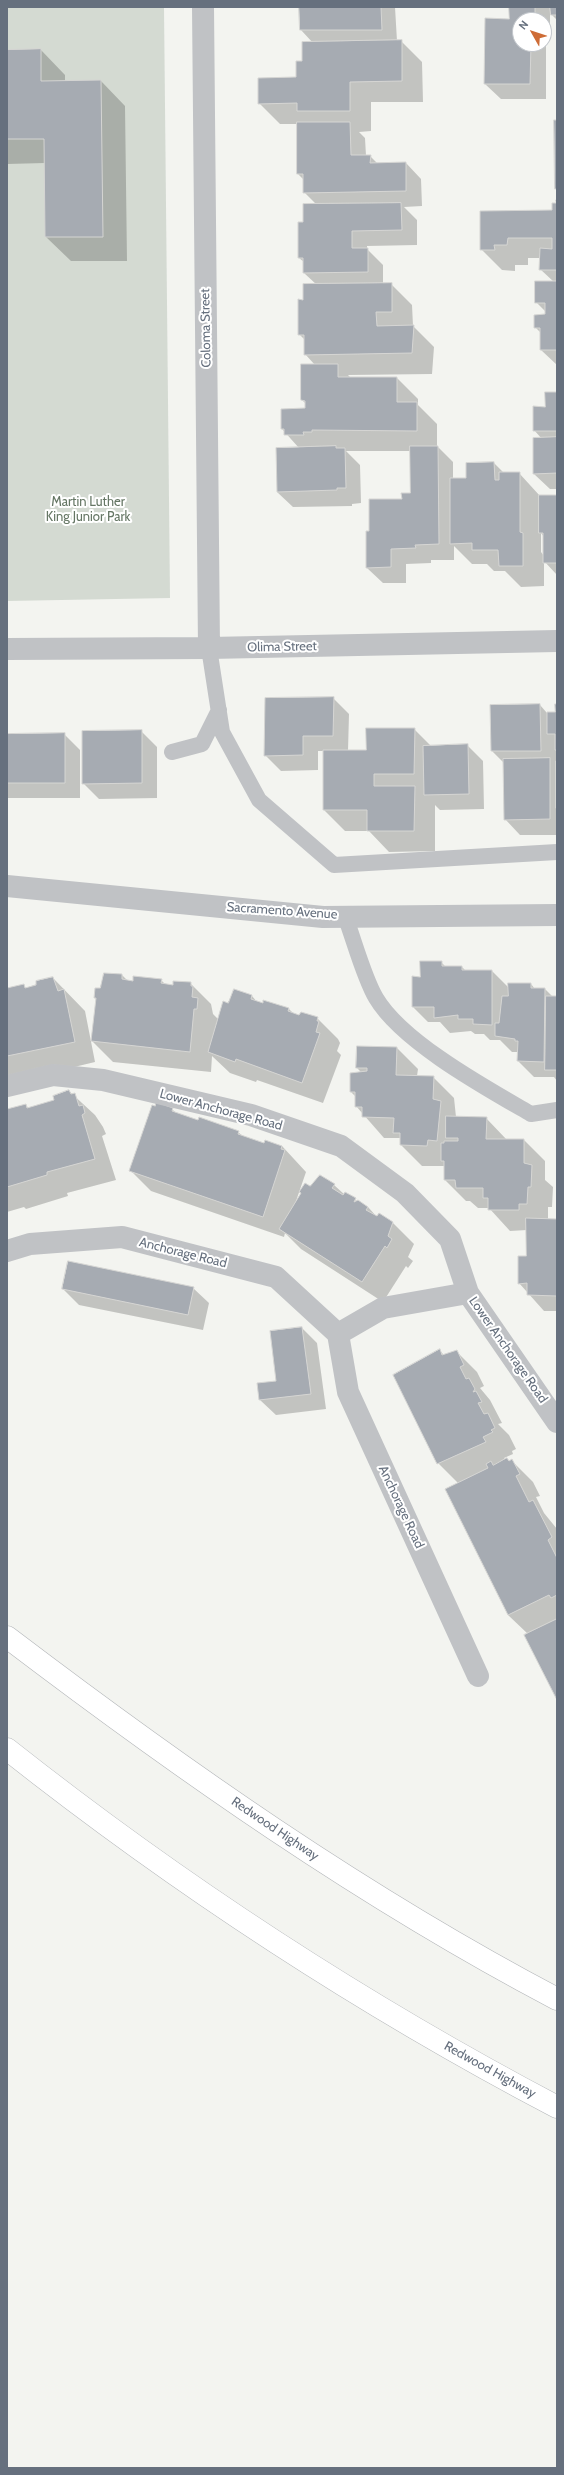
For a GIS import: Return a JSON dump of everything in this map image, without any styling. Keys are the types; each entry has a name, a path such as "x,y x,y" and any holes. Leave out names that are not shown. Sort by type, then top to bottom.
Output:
{"highway":[{"name":"Redwood Highway","path":"7,1637 209,1784 337,1871 468,1950 557,1999"},
{"name":"Redwood Highway","path":"7,1749 160,1864 289,1951 421,2033 557,2107"}],"street":[{"name":"Coloma Street","path":"203,7 209,648"},
{"name":"Olima Street","path":"7,649 209,648 557,641"},
{"name":"Sacramento Avenue","path":"7,886 323,917 557,915"},
{"name":"Lower Anchorage Road","path":"7,1086 54,1075 103,1080 251,1115 341,1146 405,1193 450,1239 468,1293 557,1422"},
{"name":"Anchorage Road","path":"7,1251 30,1244 122,1237 276,1277 338,1334 348,1392 478,1676"},
{"path":"338,1334 383,1308 468,1293"}],"lane":[{"path":"209,648 222,732 259,800 334,865 557,852"},
{"path":"172,752 202,744 218,710"},
{"path":"345,916 376,998 398,1026 478,1083 531,1114 557,1110"}],"green space":[{"name":"Martin Luther King Junior Park","path":"7,7 164,7 170,598 7,601"}],"building":[{"path":"299,7 381,7 382,30 300,30"},
{"path":"509,7 535,7 535,12 512,12 512,52 531,52 530,84 484,84 485,18 509,19"},
{"path":"550,7 557,7 557,15 552,15 552,12 551,12"},
{"path":"402,40 402,81 350,82 350,111 297,111 297,103 258,104 258,78 296,77 296,61 302,61 302,42"},
{"path":"41,49 41,81 101,80 103,237 45,237 44,139 7,139 7,50"},
{"path":"554,120 557,120 557,189 555,189"},
{"path":"297,122 350,122 351,155 371,155 370,163 406,162 406,191 303,193 303,174 297,174"},
{"path":"556,200 557,270 539,270 540,248 552,249 552,238 508,238 507,245 494,245 495,250 480,250 480,211 552,210 552,203 556,203"},
{"path":"401,203 402,230 352,231 352,248 368,248 368,272 303,273 303,258 298,258 298,222 303,222 303,204"},
{"path":"535,281 557,281 557,350 540,350 540,328 534,328 534,315 545,314 545,303 535,303"},
{"path":"392,283 392,312 376,312 377,326 414,325 412,353 304,355 304,335 298,335 298,299 303,300 303,284"},
{"path":"301,364 338,364 338,377 397,377 397,402 417,402 417,431 312,430 312,432 303,432 304,435 284,435 284,429 281,429 281,409 305,408 305,401 301,400"},
{"path":"545,392 557,392 557,431 533,431 533,406 545,407"},
{"path":"557,437 557,473 533,474 533,438"},
{"path":"336,446 336,448 345,448 346,488 337,488 337,490 277,492 276,448"},
{"path":"410,446 438,446 439,544 415,545 416,548 391,549 391,567 366,568 366,531 369,531 369,499 402,499 401,493 410,493"},
{"path":"494,462 495,480 499,480 499,472 520,472 520,532 523,533 523,566 499,566 498,550 472,550 472,543 450,544 450,478 466,478 466,463"},
{"path":"539,495 557,495 557,563 543,563 543,533 539,533"},
{"path":"334,697 333,736 303,736 303,755 264,756 265,698"},
{"path":"540,704 541,751 491,751 490,705"},
{"path":"555,704 557,704 557,750 555,750 555,734 547,734 547,712 555,712"},
{"path":"366,728 415,728 414,774 374,774 374,786 415,786 414,831 367,831 367,810 323,810 323,750 366,750"},
{"path":"142,730 142,783 82,784 82,731"},
{"path":"65,733 65,783 7,783 7,734"},
{"path":"468,744 469,794 424,795 423,746"},
{"path":"550,758 550,819 504,820 503,759"},
{"path":"557,761 557,808 556,808"},
{"path":"420,961 442,961 442,966 462,966 462,970 492,970 492,1025 473,1024 473,1019 458,1019 458,1015 434,1018 434,1007 412,1007 412,976 420,977"},
{"path":"104,973 122,974 122,979 133,981 133,976 162,979 161,983 173,985 173,981 191,982 191,986 193,986 192,997 198,998 197,1009 194,1009 190,1052 91,1041 96,998 94,998 95,988 100,988"},
{"path":"53,977 58,991 64,989 75,1042 7,1056 7,988 24,984 25,988 36,985 36,981"},
{"path":"508,983 531,983 531,988 545,988 544,1062 517,1061 518,1041 515,1041 515,1039 495,1036 495,1023 499,1023 502,996 508,996"},
{"path":"234,989 252,995 251,999 263,1003 263,1000 289,1008 288,1011 299,1015 301,1012 318,1017 317,1021 319,1021 316,1032 320,1033 302,1083 236,1059 235,1062 208,1052 223,1001 228,1003"},
{"path":"546,996 557,996 557,1070 545,1070"},
{"path":"357,1046 397,1047 396,1075 434,1076 433,1099 441,1101 437,1141 428,1140 427,1146 400,1145 400,1133 393,1133 394,1118 362,1117 362,1107 355,1107 355,1092 350,1092 350,1073 367,1071 367,1068 356,1068"},
{"path":"69,1090 71,1094 75,1093 79,1106 83,1105 85,1113 82,1115 95,1159 47,1172 47,1175 7,1187 7,1109 26,1104 27,1108 54,1100 53,1096"},
{"path":"156,1102 173,1108 172,1111 198,1120 199,1117 239,1131 238,1134 264,1143 265,1140 282,1146 281,1149 285,1150 263,1217 129,1171 152,1105 155,1106"},
{"path":"446,1116 487,1117 486,1139 524,1139 524,1163 532,1165 531,1187 528,1187 527,1204 519,1204 519,1210 488,1210 488,1198 483,1198 483,1188 456,1188 455,1180 444,1180 444,1161 441,1161 441,1143 444,1143 444,1141 458,1141 458,1138 446,1138"},
{"path":"320,1175 335,1184 332,1188 343,1195 345,1192 356,1198 354,1202 358,1200 368,1207 366,1210 377,1216 379,1213 393,1222 388,1236 392,1239 387,1248 385,1246 362,1282 279,1229 301,1193 299,1192 305,1183 310,1186"},
{"path":"526,1218 557,1219 557,1296 527,1295 527,1283 518,1284 518,1256 526,1256"},
{"path":"68,1261 194,1287 188,1315 62,1289"},
{"path":"302,1327 311,1394 259,1400 257,1383 276,1381 270,1331"},
{"path":"440,1349 442,1355 457,1350 464,1365 460,1367 466,1379 469,1378 475,1389 473,1392 476,1391 482,1402 478,1403 484,1414 488,1413 495,1428 491,1430 493,1432 483,1437 486,1442 437,1464 393,1375"},
{"path":"507,1458 509,1461 512,1459 520,1474 516,1476 529,1502 533,1500 552,1537 548,1540 557,1558 557,1595 551,1598 549,1595 508,1615 445,1489 488,1468 486,1464 491,1461 493,1465"},
{"path":"557,1619 557,1700 524,1635"}]}
